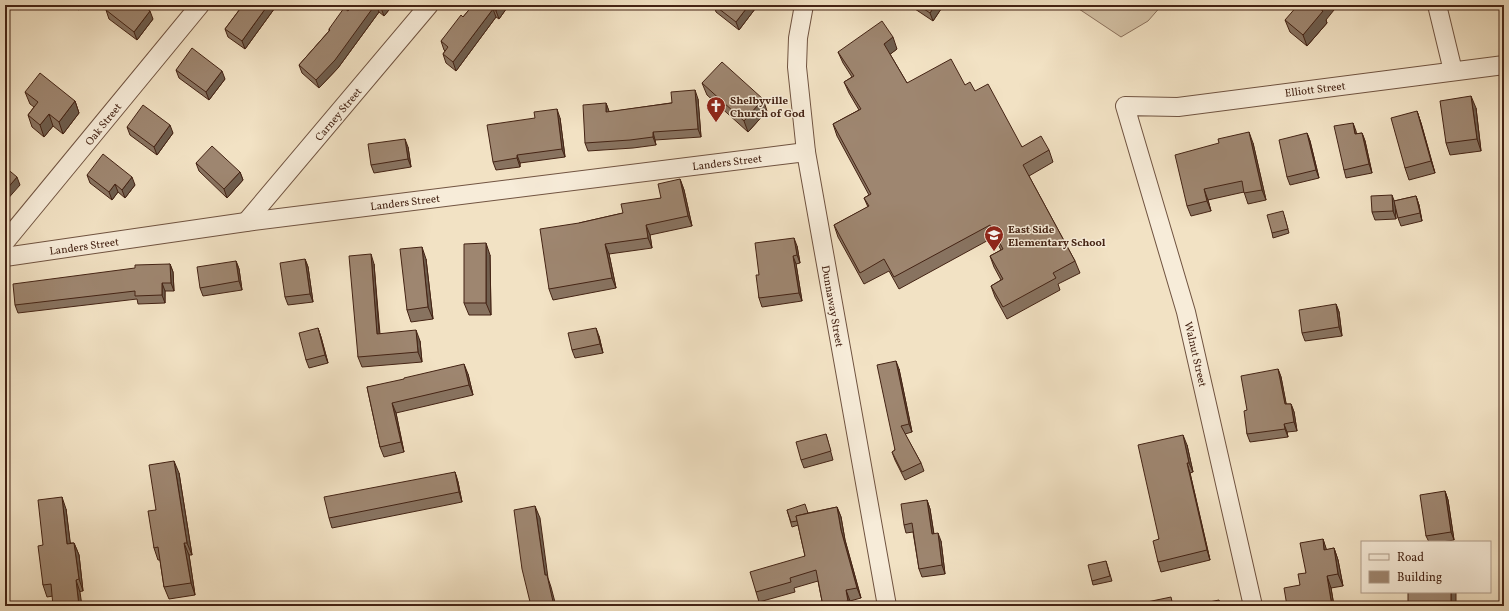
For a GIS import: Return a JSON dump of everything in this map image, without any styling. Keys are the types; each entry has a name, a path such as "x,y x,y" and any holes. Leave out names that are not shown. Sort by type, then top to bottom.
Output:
{"street":[{"name":"Oak Street","path":"5,242 200,5"},
{"name":"Carney Street","path":"246,222 429,5"},
{"name":"Dunnaway Street","path":"804,5 798,38 797,67 806,152 887,606"},
{"path":"1437,5 1453,71"},
{"name":"Elliott Street","path":"1125,106 1178,107 1504,65"},
{"name":"Walnut Street","path":"1125,106 1186,312 1253,606"},
{"name":"Landers Street","path":"5,257 246,222 806,152"}],"shaded area":[{"path":"1073,5 1162,5 1148,21 1121,37"}],"building":[{"path":"110,5 142,5 150,11 134,32 106,10"},
{"path":"243,5 268,5 242,41 225,29"},
{"path":"352,5 375,5 335,60 316,80 299,65 330,30 329,29 344,8 348,11"},
{"path":"377,5 384,5 381,8"},
{"path":"473,5 500,5 496,11 493,9 453,62 443,54 448,47 441,41 461,15 463,17"},
{"path":"714,5 749,5 736,22"},
{"path":"918,5 935,5 930,13"},
{"path":"1298,5 1324,5 1320,9 1323,11 1303,35 1285,20"},
{"path":"882,21 893,37 884,44 907,83 951,59 965,85 970,82 975,91 988,84 1022,147 1041,136 1049,150 1023,165 1075,261 1053,273 1056,278 1003,307 991,286 1003,279 990,256 1003,249 990,225 894,277 884,259 860,273 834,225 869,206 864,198 871,194 833,124 861,109 844,82 854,76 838,52"},
{"path":"192,48 222,71 206,92 176,70"},
{"path":"722,62 763,99 744,121 702,83"},
{"path":"40,73 75,101 59,122 49,114 40,125 28,115 38,102 25,92"},
{"path":"695,90 698,129 653,132 653,137 630,140 585,143 583,105 606,103 606,112 672,103 671,92"},
{"path":"1471,96 1477,139 1446,143 1440,101"},
{"path":"143,105 170,125 154,147 127,127"},
{"path":"557,109 562,149 517,155 517,158 493,162 487,125 535,118 534,112"},
{"path":"1417,111 1431,161 1405,168 1391,118"},
{"path":"1353,123 1355,134 1362,133 1369,164 1344,170 1334,126"},
{"path":"1249,132 1262,190 1244,193 1242,181 1204,189 1207,201 1187,206 1175,155 1219,143 1218,139"},
{"path":"1307,133 1316,170 1287,177 1279,140"},
{"path":"405,139 408,159 371,165 368,144"},
{"path":"212,146 240,172 224,189 196,163"},
{"path":"103,154 132,177 122,190 115,184 109,192 87,175"},
{"path":"5,167 17,177 5,191"},
{"path":"680,179 688,216 646,225 648,238 605,244 612,278 549,289 540,229 579,223 623,213 621,204 661,198 658,184"},
{"path":"1392,195 1393,211 1372,212 1371,196"},
{"path":"1416,196 1420,213 1398,218 1394,201"},
{"path":"1283,211 1288,229 1272,233 1267,215"},
{"path":"794,238 797,255 793,256 799,293 759,298 756,275 759,275 755,243"},
{"path":"486,243 486,303 464,303 464,244"},
{"path":"422,247 428,307 407,310 400,249"},
{"path":"371,254 377,334 416,330 418,352 358,357 349,256"},
{"path":"305,259 310,294 285,297 280,263"},
{"path":"236,261 239,281 200,288 197,267"},
{"path":"170,264 171,283 162,283 162,295 135,296 135,291 15,305 13,284 135,268 135,265"},
{"path":"1336,304 1339,327 1302,333 1299,310"},
{"path":"318,328 325,355 306,360 299,333"},
{"path":"596,328 600,344 572,350 568,333"},
{"path":"896,361 909,424 901,426 921,463 902,472 892,452 895,450 877,365"},
{"path":"464,364 469,385 392,403 401,442 380,447 367,387"},
{"path":"1278,369 1285,404 1291,404 1294,422 1284,424 1285,429 1247,434 1244,411 1247,410 1241,376"},
{"path":"826,434 831,451 801,460 796,442"},
{"path":"1183,435 1189,463 1187,463 1207,550 1158,562 1153,541 1159,539 1138,445"},
{"path":"174,461 187,543 184,543 191,583 164,587 158,547 154,548 148,511 156,510 149,465"},
{"path":"455,472 459,492 329,518 324,497"},
{"path":"1445,491 1451,532 1426,536 1420,495"},
{"path":"62,497 67,544 74,543 79,579 76,580 79,606 53,606 51,584 43,585 38,546 43,545 38,500"},
{"path":"927,500 932,534 938,533 942,565 919,569 912,523 904,525 901,504"},
{"path":"805,504 808,513 796,516 797,521 791,522 787,510"},
{"path":"535,506 545,575 547,575 554,606 531,606 522,569 514,510"},
{"path":"837,507 841,530 857,588 846,590 848,601 823,606 816,570 790,578 791,582 756,592 750,572 805,556 796,516"},
{"path":"1323,539 1324,550 1334,548 1338,574 1327,576 1332,606 1287,606 1284,588 1300,585 1298,574 1306,573 1300,543"},
{"path":"1106,561 1110,576 1092,581 1088,565"},
{"path":"1408,593 1451,593 1451,606 1408,606"},
{"path":"1171,597 1173,606 1147,606 1147,602"},
{"path":"1219,600 1221,606 1190,606"}],"place":[{"name":"Shelbyville Church of God","path":"716,123"},
{"name":"East Side Elementary School","path":"994,252"}]}
